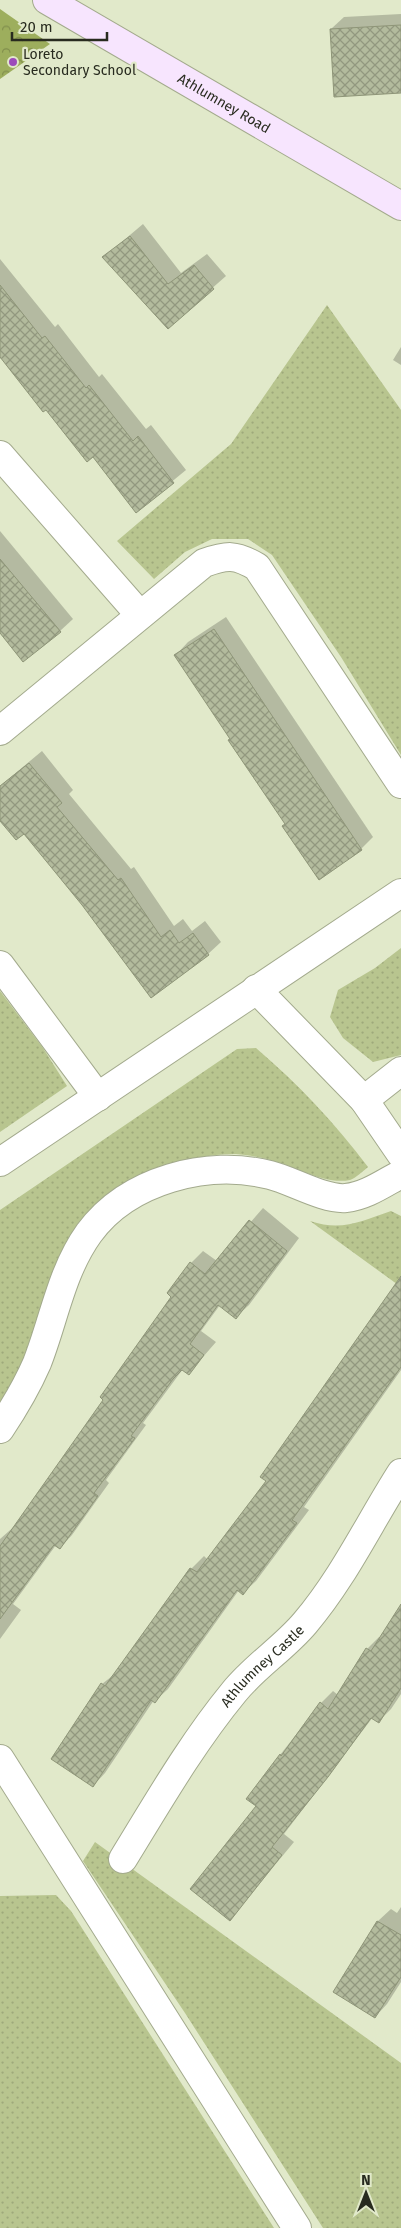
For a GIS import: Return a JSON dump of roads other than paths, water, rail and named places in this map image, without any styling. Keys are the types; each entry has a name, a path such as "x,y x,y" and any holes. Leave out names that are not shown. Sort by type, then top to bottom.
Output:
{"main road":[{"name":"Athlumney Road","path":"47,0 401,206"}],"street":[{"path":"0,455 140,615"},
{"path":"0,732 204,563 225,555 244,559 257,567 401,784"},
{"path":"0,1162 401,893"},
{"path":"0,965 98,1097"},
{"path":"256,989 364,1100 401,1154"},
{"path":"364,1100 401,1071"},
{"path":"0,1429 13,1410 36,1363 72,1261 89,1233 112,1207 168,1178 201,1172 235,1169 269,1174 325,1194 344,1198 364,1193 401,1174"},
{"name":"Athlumney Castle","path":"123,1859 193,1750 235,1691 304,1624 338,1579 363,1541 401,1473"},
{"path":"0,1759 297,2228"}],"place":[{"name":"Loreto Secondary School","path":"13,62"}]}
